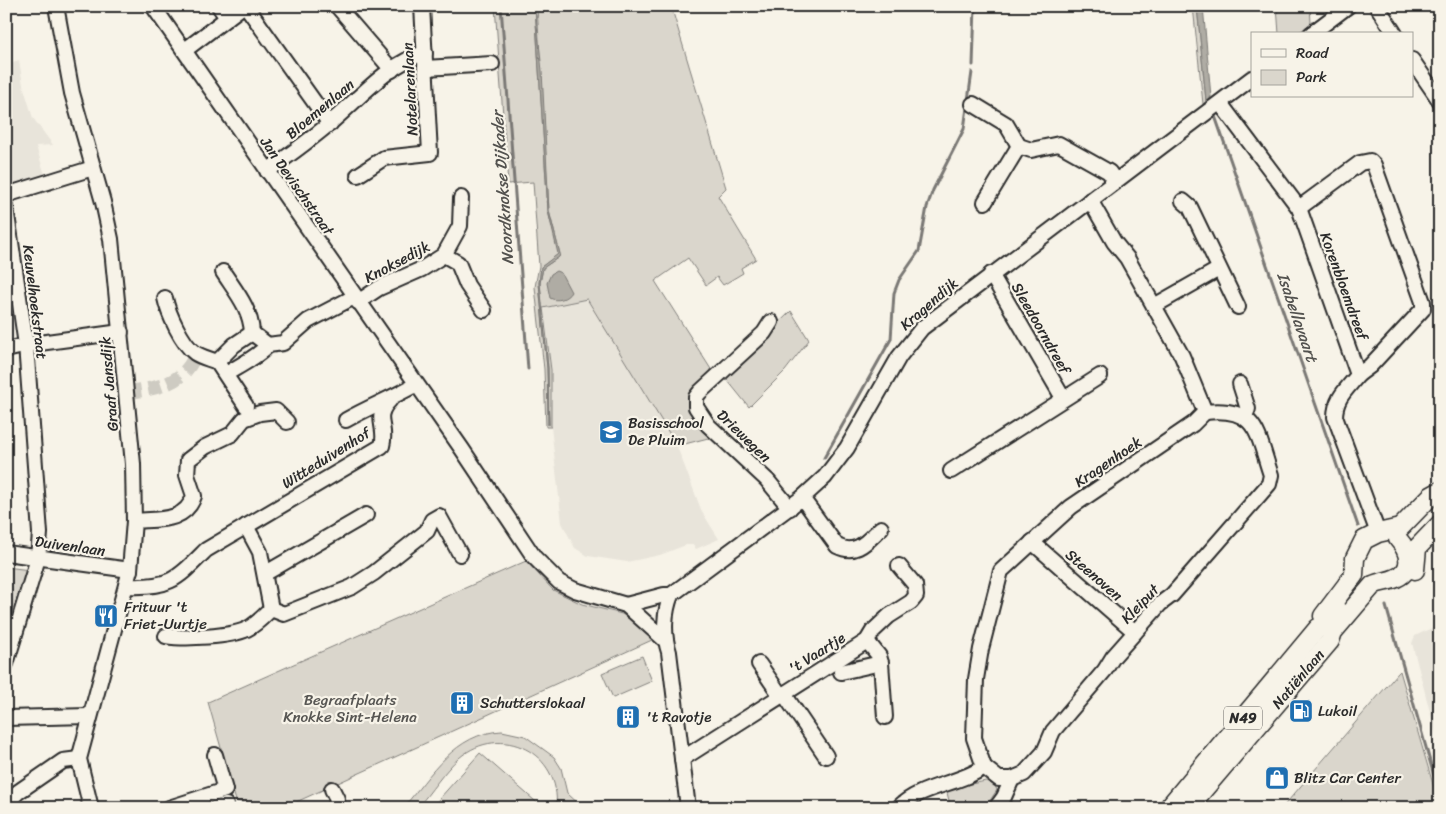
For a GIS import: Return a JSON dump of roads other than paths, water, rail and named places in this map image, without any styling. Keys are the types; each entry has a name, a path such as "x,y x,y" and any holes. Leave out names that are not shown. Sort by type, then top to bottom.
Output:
{"main road":[{"name":"Natiënlaan","path":"1324,634 1320,620 1354,575 1355,558 1361,544 1378,533 1400,528 1431,496 1439,492"},
{"name":"Natiënlaan","path":"1402,544 1436,501 1439,492"},
{"path":"1402,544 1440,513"},
{"path":"1373,584 1398,587 1410,580 1416,565 1418,548 1440,524"},
{"path":"1373,584 1363,565 1368,549 1373,544 1383,540 1402,544"},
{"path":"1373,584 1396,578 1406,570 1408,559 1402,544"},
{"name":"Natiënlaan","path":"1188,808 1324,634 1326,625 1373,584"},
{"name":"Natiënlaan","path":"1168,808 1324,634"}],"street":[{"name":"Graaf Jansdijk","path":"56,6 72,93 109,228 133,464 134,521 130,570 89,716 79,759"},
{"name":"Jan Devischstraat","path":"153,6 415,385 462,449 534,557 559,582 575,590 626,605 665,640"},
{"path":"219,6 227,18"},
{"path":"185,50 245,6 330,124"},
{"path":"337,6 392,70"},
{"path":"422,7 431,6"},
{"path":"1314,32 1348,6"},
{"path":"1377,6 1394,32"},
{"name":"Notelarenlaan","path":"358,175 384,158 430,152 422,7"},
{"name":"Bloemenlaan","path":"267,171 330,124 408,58 425,53"},
{"path":"1414,63 1440,101"},
{"path":"426,68 492,64"},
{"name":"Kragendijk","path":"626,605 664,595 671,595 802,498 837,463 910,341 933,318 1251,79"},
{"name":"Korenbloemdreef","path":"1220,102 1298,208 1358,375"},
{"path":"973,104 1006,124 1019,146 1031,150 1059,144 1109,172 1115,181"},
{"path":"986,202 1019,146"},
{"name":"Korenbloemdreef","path":"1298,208 1360,163 1370,161 1374,165 1423,302 1423,308 1370,366 1358,375 1339,398 1335,407 1334,417 1378,533"},
{"path":"6,195 93,168"},
{"path":"444,255 460,226 461,198"},
{"path":"1090,200 1114,242 1127,258 1182,356 1205,412 1217,410 1245,416"},
{"path":"1183,201 1190,207 1238,306"},
{"name":"Keuvelhoekstraat","path":"6,208 26,345 40,533 38,558 6,664"},
{"name":"Knoksedijk","path":"226,374 239,364 260,354 268,345 283,343 308,321 422,270 444,255 458,263 467,285 484,310"},
{"path":"1154,306 1219,269"},
{"path":"223,272 246,307 250,316 252,333 268,345"},
{"name":"Sleedoorndreef","path":"991,274 1063,398"},
{"path":"165,298 169,313 190,348 196,354 217,362 226,374 245,412"},
{"name":"Driewegen","path":"771,322 764,333 700,392 695,402 696,407 708,425 767,480 790,508"},
{"path":"6,350 26,345 121,332"},
{"path":"217,362 234,345 252,333"},
{"name":"Sleedoorndreef","path":"951,471 1100,376"},
{"name":"Kleiput","path":"996,808 1004,797 1012,779 1024,774 1044,752 1052,731 1135,632 1160,604 1172,595 1269,484 1271,475 1256,429 1245,416 1248,410 1240,384"},
{"path":"346,420 381,400 390,400 415,385"},
{"name":"Witteduivenhof","path":"126,586 148,587 168,583 182,574 206,550 382,446 385,436 381,423 381,412 390,400"},
{"path":"245,412 276,411 286,422"},
{"path":"134,521 172,518 185,512 194,496 186,474 188,460 205,447 232,434 245,412"},
{"name":"Kragenhoek","path":"984,767 974,738 976,679 981,648 1001,571 1071,507 1193,424 1205,412"},
{"path":"802,498 837,546 843,549 854,550 860,547 881,528"},
{"path":"266,573 366,515"},
{"path":"271,609 284,614 352,587 374,573 427,531 432,520 438,516 460,554"},
{"path":"246,526 260,552 266,573 271,609"},
{"name":"Steenoven","path":"1032,542 1135,632"},
{"name":"Duivenlaan","path":"6,553 130,570"},
{"name":"'t Vaartje","path":"682,758 867,641 873,630 889,616 911,602 916,596 915,585 899,566"},
{"path":"671,595 666,614 665,640 669,652 688,808"},
{"path":"166,636 189,638 239,632 253,626 271,609"},
{"name":"'t Vaartje","path":"867,641 879,656 881,663 885,717"},
{"name":"'t Vaartje","path":"841,672 881,663"},
{"name":"'t Vaartje","path":"760,664 826,756"},
{"path":"6,718 89,716"},
{"path":"169,808 225,790 215,755"},
{"path":"6,804 18,792 63,761 79,759 91,808"},
{"path":"898,808 929,789 976,773 984,767 999,779 1012,779"},
{"path":"332,789 337,799 336,808"}],"waterway":[{"name":"Noordknokse Dijkader","path":"501,6 528,369"},
{"path":"973,65 975,6"},
{"path":"824,458 891,339 894,293 899,280 919,251 927,207 933,190 964,129 972,72"},
{"name":"Isabellavaart","path":"1215,116 1358,526"},
{"name":"Isabellavaart","path":"1386,606 1440,797"}],"tunnel":[{"path":"127,392 158,387 168,383 184,372 196,354"}],"place":[{"name":"Basisschool De Pluim","path":"611,432"},
{"name":"Frituur 't Friet-Uurtje","path":"106,616"},
{"name":"Schutterslokaal","path":"462,703"},
{"name":"Lukoil","path":"1301,711"},
{"name":"'t Ravotje","path":"628,717"},
{"name":"Blitz Car Center","path":"1277,778"}],"park label":[{"name":"Begraafplaats Knokke Sint-Helena","path":"350,708"}]}
